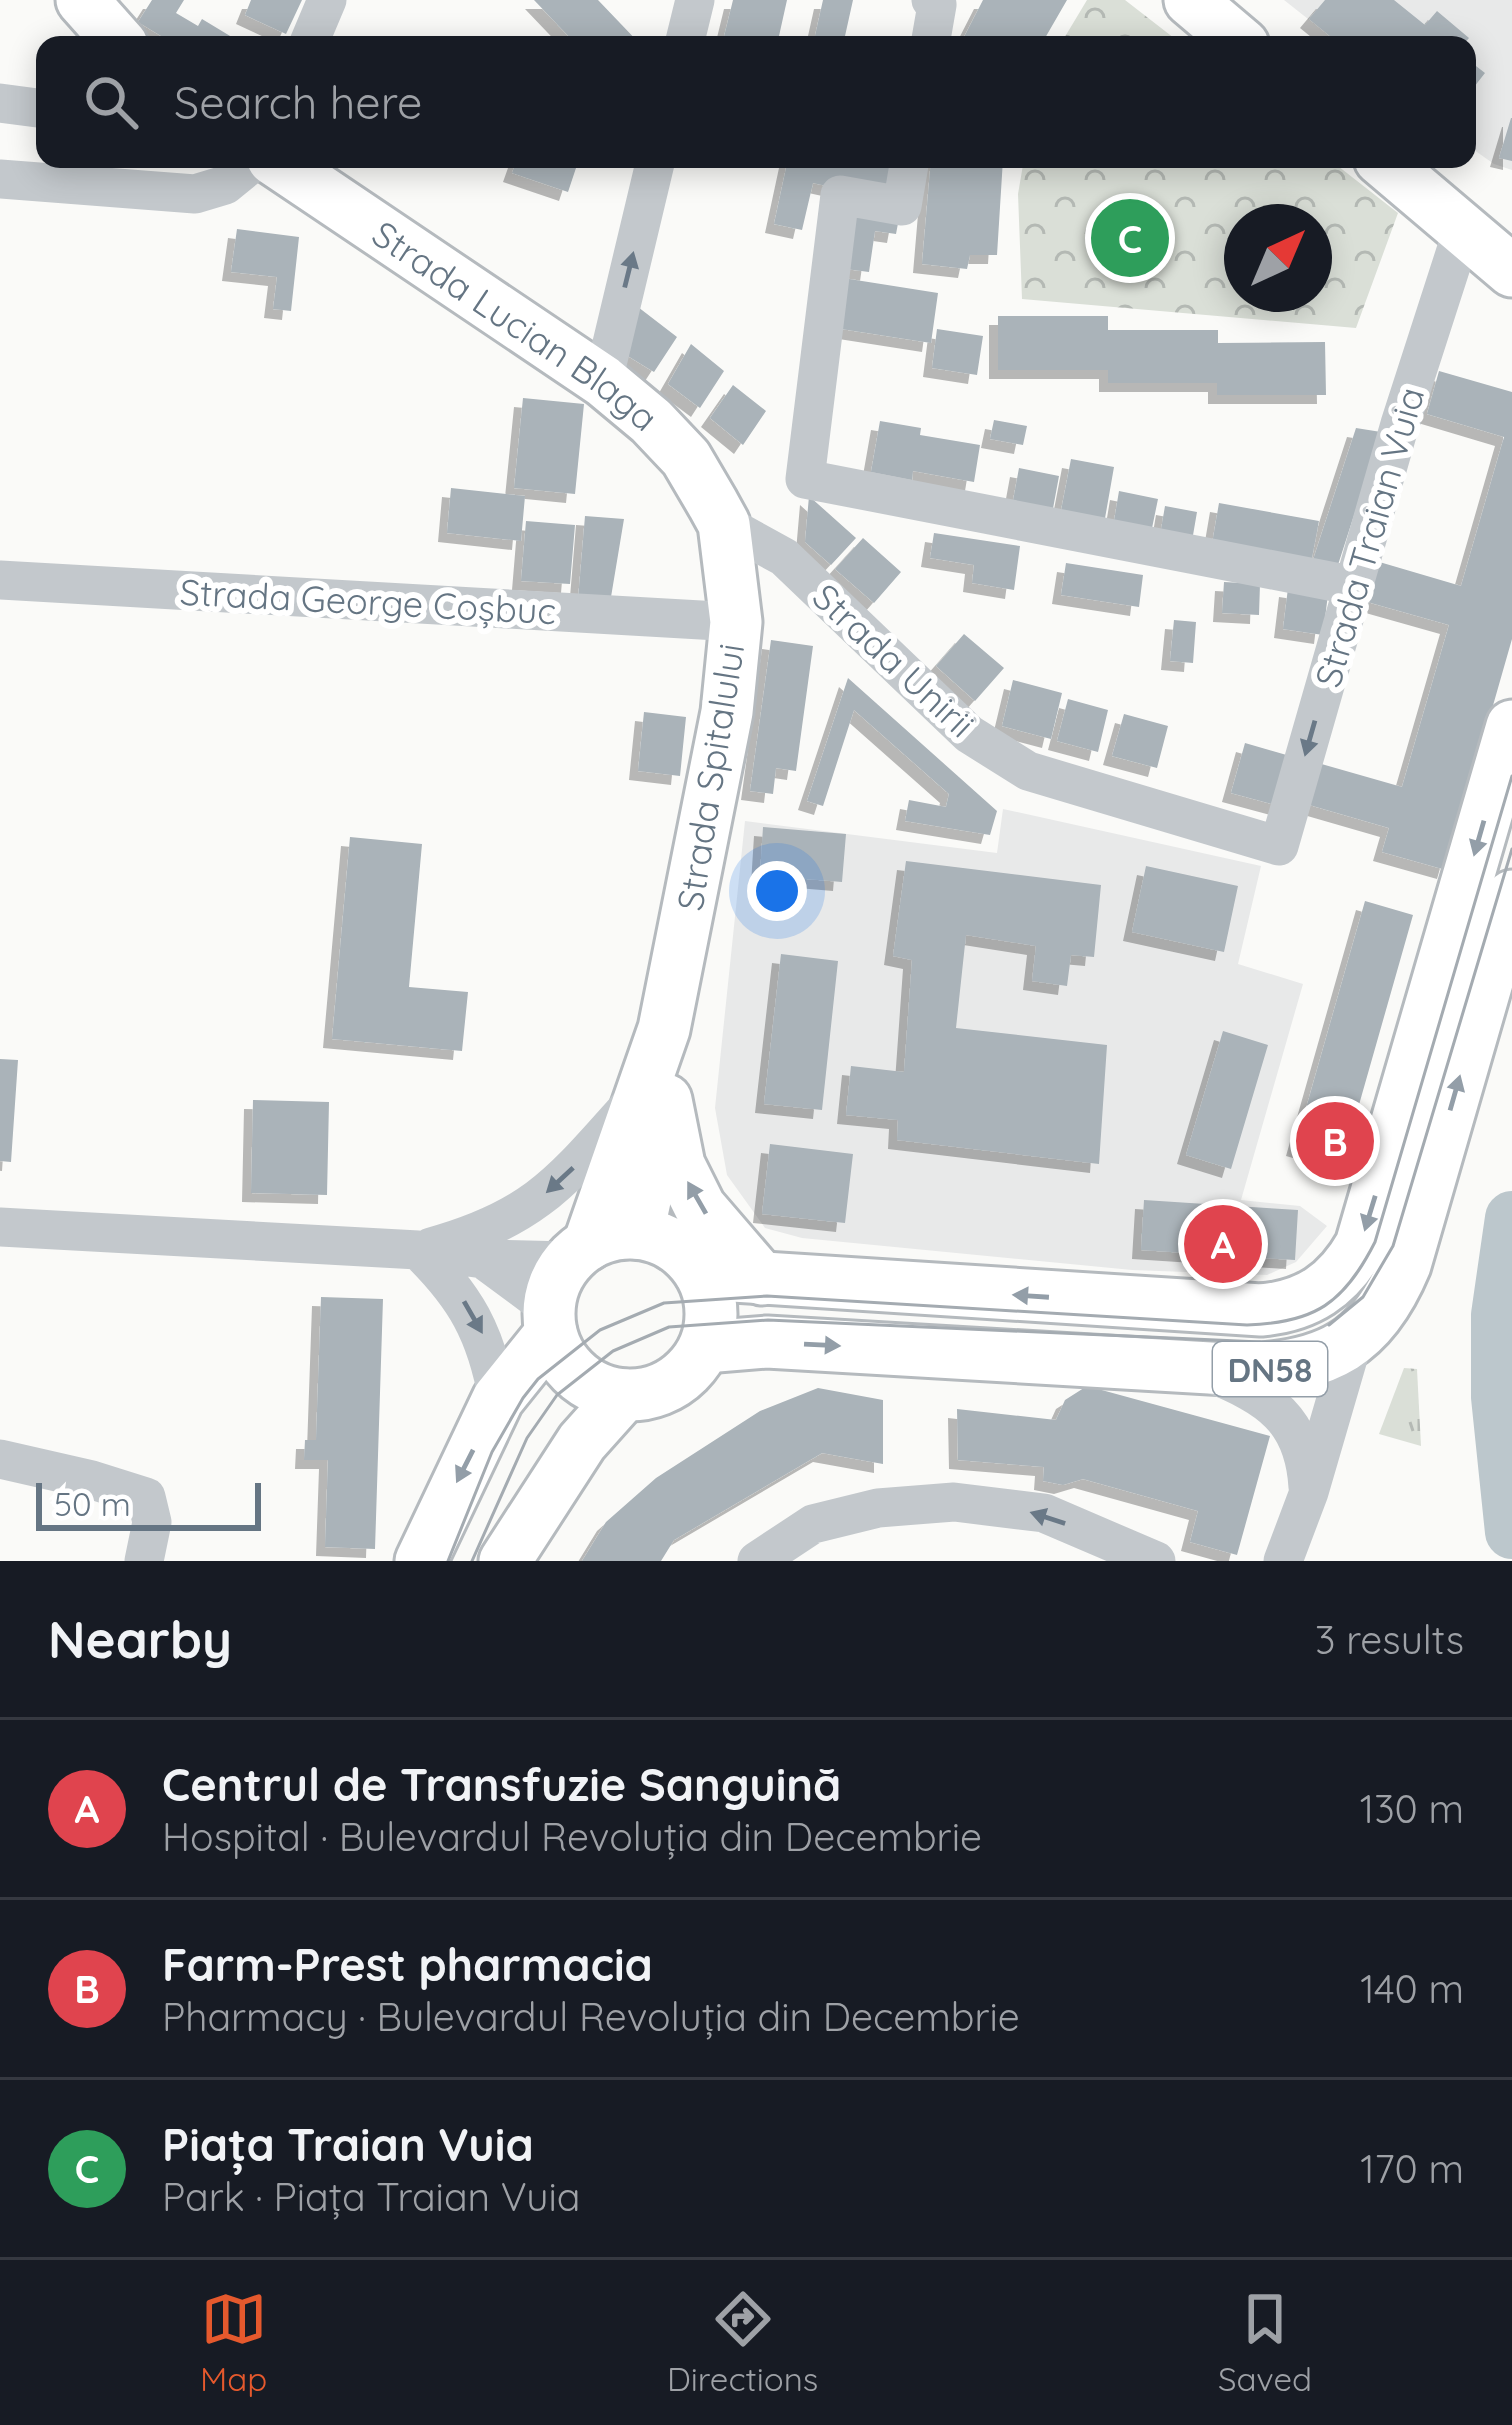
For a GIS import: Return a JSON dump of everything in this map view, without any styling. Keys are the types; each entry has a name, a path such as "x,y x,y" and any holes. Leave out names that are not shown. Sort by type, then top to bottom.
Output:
{"main road":[{"path":"82,0 114,36"},
{"path":"1190,0 1232,36"},
{"name":"Strada Lucian Blaga","path":"286,168 603,381 686,458 724,524"},
{"path":"1393,168 1488,235 1512,272"},
{"name":"Strada Spitalului","path":"638,1234 664,1029 727,712 735,609 724,524"},
{"name":"DN58","path":"701,1274 1261,1310 1312,1299 1332,1284 1360,1244 1512,726"},
{"name":"DN58","path":"705,1347 767,1342 1244,1370 1302,1365 1353,1341 1382,1312 1406,1265 1512,896"},
{"path":"653,1097 700,1207 762,1279"},
{"name":"Strada Spitalului","path":"579,1253 653,1097"},
{"path":"421,1561 498,1400 550,1320 556,1283 579,1253 613,1235 638,1234 674,1247 701,1274 712,1310 705,1347 692,1368 649,1394 599,1390 577,1376 561,1357 550,1320"},
{"path":"506,1561 570,1459 623,1395"}],"street":[{"path":"312,36 327,0"},
{"path":"686,36 695,0"},
{"path":"931,0 937,5 932,36"},
{"path":"0,103 36,109"},
{"path":"0,179 195,194 225,185 246,168"},
{"path":"603,381 654,168"},
{"path":"908,168 902,206 840,195 805,478 1355,586"},
{"name":"Strada Traian Vuia","path":"1279,846 1400,424 1488,235"},
{"name":"Strada Unirii","path":"724,524 756,538 798,570 969,734 1028,771 1279,846"},
{"path":"735,609 798,570"},
{"name":"Strada George Coșbuc","path":"0,580 735,609"},
{"path":"418,1250 492,1228 523,1212 653,1097"},
{"path":"0,1227 418,1250 483,1259 579,1253"},
{"path":"418,1250 463,1299 483,1336 498,1400"},
{"path":"483,1259 550,1320"},
{"path":"1283,1561 1309,1492 1353,1341"},
{"path":"1192,1365 1256,1394 1287,1421 1301,1441 1309,1492"},
{"path":"0,1459 146,1497 152,1522 144,1561"},
{"path":"757,1561 813,1524 878,1508 954,1502 1044,1513 1156,1561"}],"shaded area":[{"path":"1284,0 1512,0 1512,170 1476,151 1476,36 1330,36"},
{"path":"1003,809 1261,866 1238,964 1303,984 1241,1200 1300,1206 1327,1226 1296,1262 1267,1275 1132,1270 802,1238 765,1228 727,1175 715,1108 745,821 997,853"}],"green space":[{"path":"1087,0 1125,0 1171,36 1065,36"},
{"path":"1022,168 1340,168 1398,213 1356,328 1022,299 1018,194"},
{"path":"1404,1368 1417,1369 1421,1446 1379,1434"}],"building":[{"path":"152,0 184,0 176,13 198,26 202,19 230,36 161,36 138,22"},
{"path":"251,0 302,0 286,34 245,15"},
{"path":"534,0 598,0 632,36 568,36"},
{"path":"733,0 787,0 779,36 724,36"},
{"path":"823,0 853,0 845,36 815,36"},
{"path":"983,0 1067,0 1046,36 965,36"},
{"path":"1325,0 1394,0 1425,25 1437,11 1467,36 1330,36 1309,19"},
{"path":"1512,118 1512,161 1499,158"},
{"path":"514,168 576,168 568,192 512,173"},
{"path":"786,168 900,168 895,201 813,183 802,230 774,224"},
{"path":"930,168 1002,168 997,255 970,255 967,269 922,264"},
{"path":"855,211 899,218 896,234 875,231 869,272 846,269"},
{"path":"237,229 299,237 291,311 273,309 277,277 231,272"},
{"path":"843,278 938,293 931,343 835,328"},
{"path":"638,307 677,337 654,372 623,353"},
{"path":"998,316 1108,316 1108,330 1218,330 1218,343 1325,342 1326,395 1217,395 1217,383 1108,383 1108,370 998,370"},
{"path":"937,329 983,336 977,375 932,368"},
{"path":"691,344 724,371 700,408 668,384"},
{"path":"1439,371 1512,392 1512,639 1446,870 1382,852 1389,828 1306,804 1318,763 1402,787 1449,625 1364,601 1376,561 1461,586 1504,437 1427,414"},
{"path":"733,385 766,411 743,445 710,418"},
{"path":"523,398 584,404 575,494 514,488"},
{"path":"994,420 1027,426 1023,445 990,439"},
{"path":"880,421 921,428 920,435 980,445 974,482 913,471 912,480 871,472"},
{"path":"1356,428 1381,432 1336,571 1312,563"},
{"path":"1071,459 1114,467 1104,524 1060,516"},
{"path":"1019,468 1059,476 1052,514 1012,506"},
{"path":"451,488 525,496 521,541 447,533"},
{"path":"1119,491 1158,499 1151,533 1113,527"},
{"path":"809,496 856,538 831,565 805,542"},
{"path":"1219,503 1319,521 1311,563 1212,544"},
{"path":"1165,506 1197,512 1192,541 1160,535"},
{"path":"585,516 624,519 610,603 578,600"},
{"path":"526,521 575,525 570,584 521,581"},
{"path":"934,533 1020,546 1014,590 972,583 974,565 930,558"},
{"path":"863,538 901,572 874,603 835,569"},
{"path":"1066,563 1143,575 1139,607 1061,595"},
{"path":"1224,582 1260,584 1259,615 1222,613"},
{"path":"1288,588 1328,594 1323,635 1283,629"},
{"path":"1174,620 1196,622 1193,663 1170,661"},
{"path":"964,634 1004,668 975,701 936,666"},
{"path":"771,640 813,646 796,771 776,768 773,794 750,791"},
{"path":"848,678 997,811 990,835 905,821 909,800 946,807 949,794 854,710 823,806 807,801"},
{"path":"1013,680 1062,693 1051,739 1002,726"},
{"path":"1068,699 1108,710 1098,752 1057,741"},
{"path":"644,712 686,717 680,776 638,771"},
{"path":"1124,714 1168,726 1157,768 1112,756"},
{"path":"1245,743 1297,758 1283,807 1231,793"},
{"path":"763,827 846,834 842,882 760,875"},
{"path":"350,837 422,844 409,987 468,992 462,1051 332,1039"},
{"path":"906,861 1101,885 1094,957 1071,955 1067,986 1032,981 1036,946 966,935 956,1028 1107,1045 1099,1164 897,1140 898,1120 846,1115 851,1066 904,1072 912,960 893,956"},
{"path":"1146,866 1238,886 1224,952 1132,932"},
{"path":"1365,901 1413,915 1343,1161 1295,1147"},
{"path":"781,954 838,961 822,1110 764,1104"},
{"path":"1223,1031 1268,1045 1231,1169 1186,1155"},
{"path":"0,1059 18,1060 11,1162 0,1161"},
{"path":"253,1100 329,1102 327,1195 251,1193"},
{"path":"770,1144 853,1154 845,1223 762,1214"},
{"path":"1144,1200 1298,1210 1295,1260 1141,1250"},
{"path":"321,1297 383,1299 375,1549 325,1547 328,1460 304,1460 305,1440 316,1440"},
{"path":"1087,1386 1270,1436 1237,1555 1190,1542 1198,1511 1083,1479 1063,1485 1043,1481 1044,1467 958,1460 957,1409 1056,1420 1065,1400"},
{"path":"818,1388 883,1400 883,1464 822,1453 674,1540 661,1561 582,1561 606,1522 656,1478 760,1411"}],"waterway":[{"path":"1512,1218 1498,1315 1498,1397 1512,1532"}],"tram line":[{"path":"448,1561 492,1452 538,1379 600,1330 664,1303 767,1296 1247,1325 1291,1320 1325,1306 1351,1280 1375,1242 1512,776"},
{"path":"1329,1325 1363,1297 1393,1246 1512,849"},
{"path":"472,1561 527,1438 557,1395 613,1351 669,1327 768,1320 1260,1342"}],"place":[{"name":"Piața Traian Vuia","path":"1130,238"},
{"name":"Farm-Prest pharmacia","path":"1335,1141"},
{"name":"Centrul de Transfuzie Sanguină","path":"1223,1244"}]}
